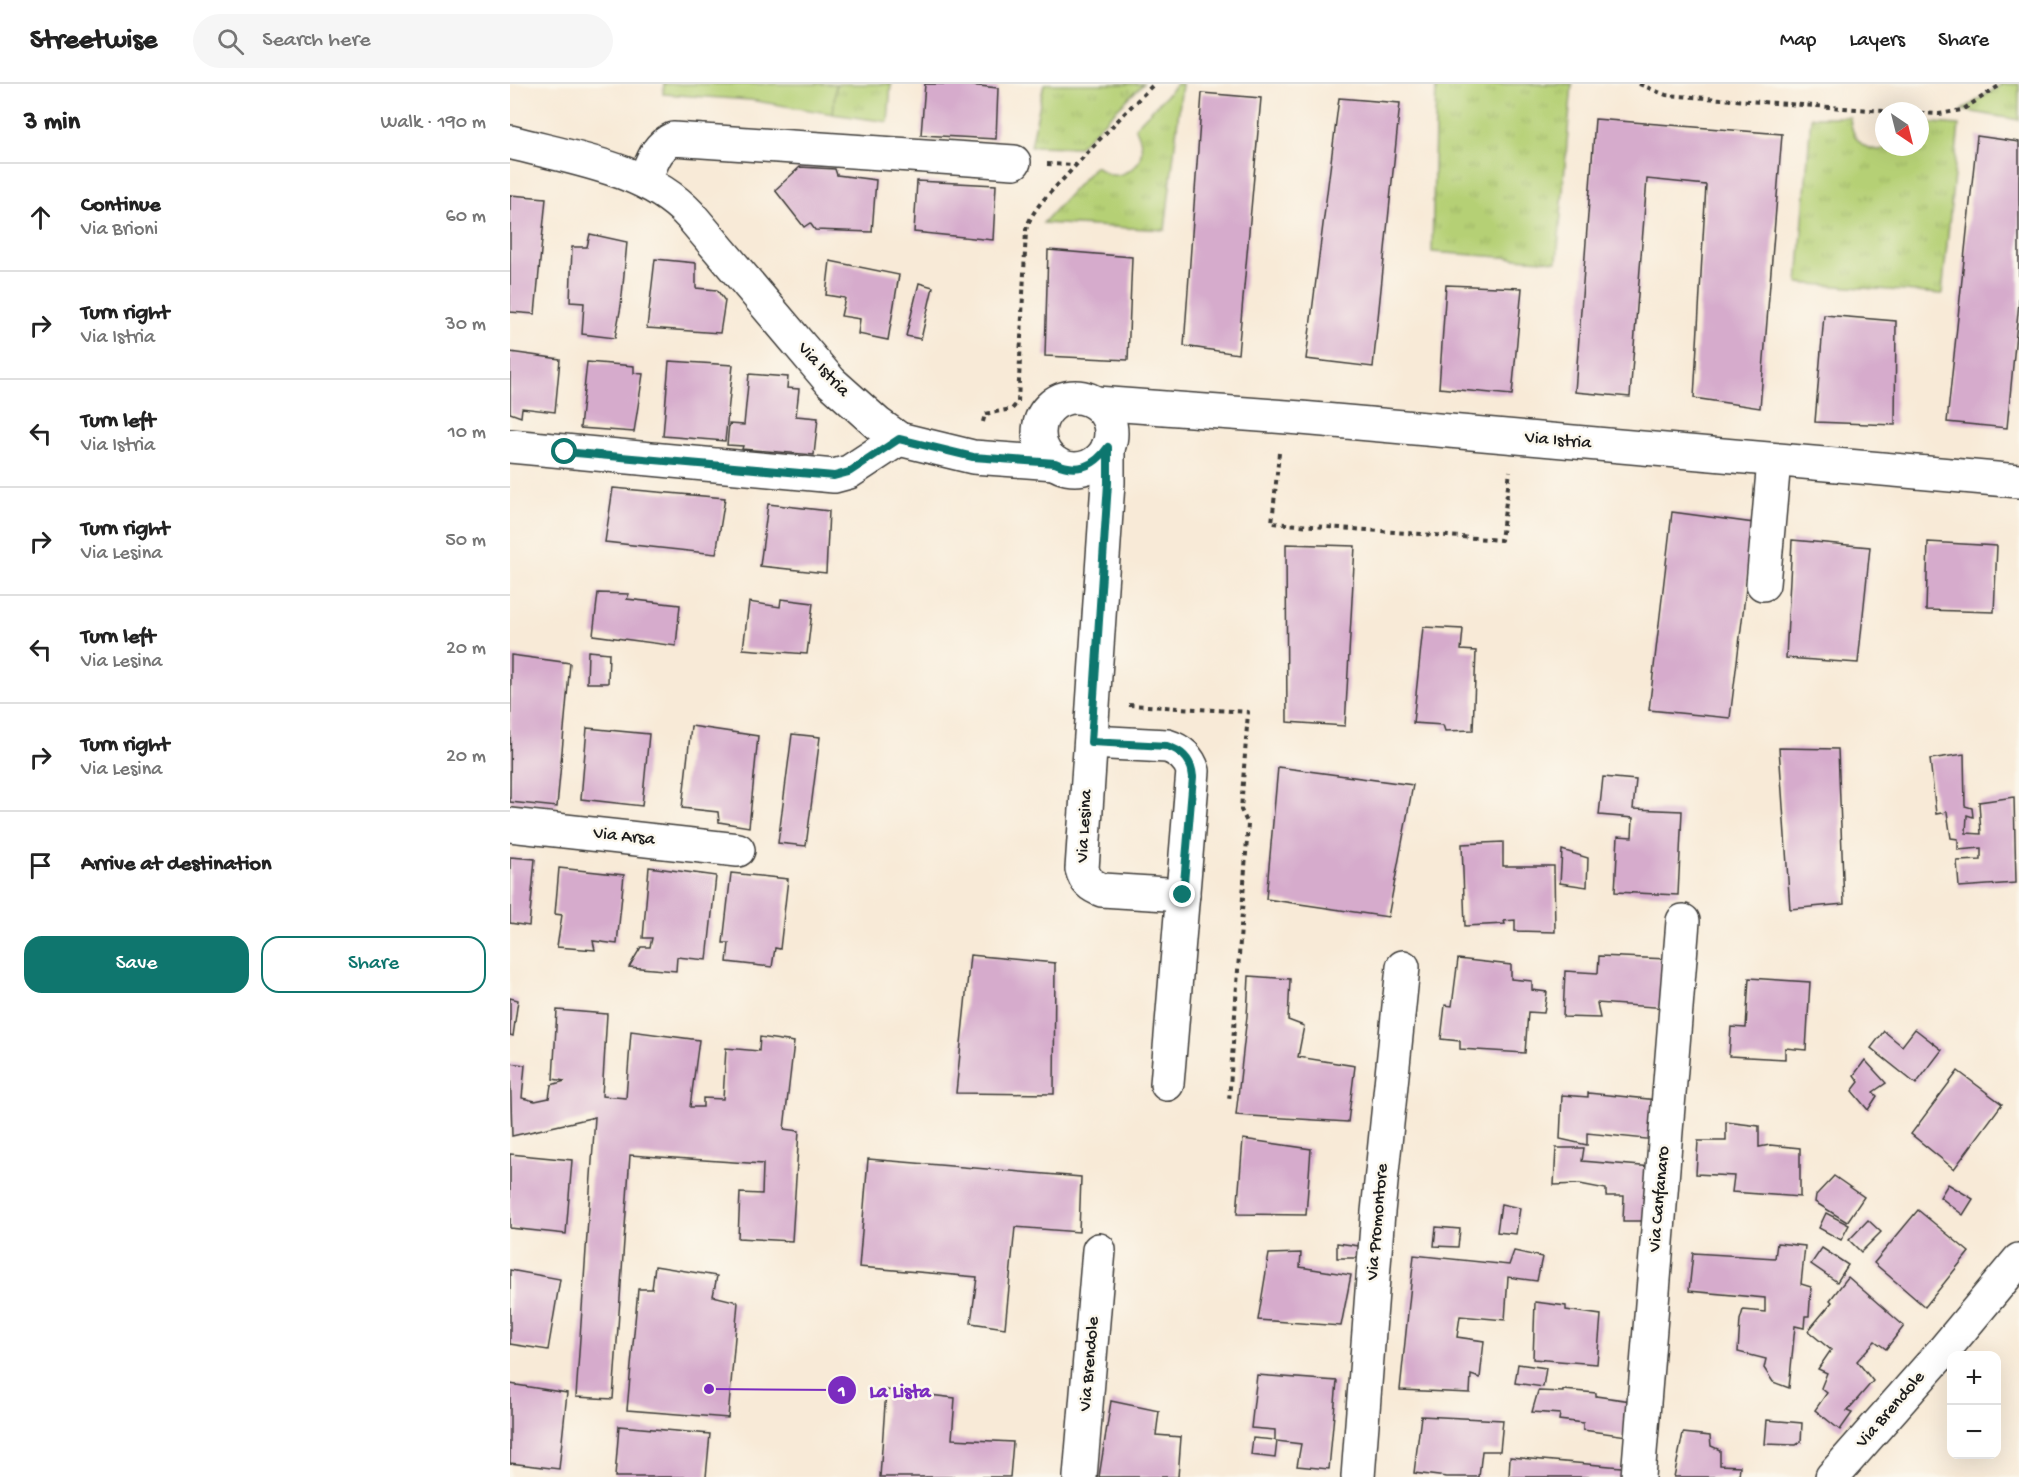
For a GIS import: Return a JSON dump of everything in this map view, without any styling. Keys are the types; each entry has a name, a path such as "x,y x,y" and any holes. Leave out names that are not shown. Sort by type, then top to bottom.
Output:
{"street":[{"path":"644,181 657,151 673,139 1014,162"},
{"name":"Via Istria","path":"510,142 618,171 644,181 671,196 831,382 878,424 899,439 973,457 1055,463 1067,468 1079,469 1101,458 1108,447"},
{"name":"Via Istria","path":"1055,463 1041,446 1039,434 1045,412 1053,404 1075,397 1086,398 1096,404 1301,418 2019,482"},
{"path":"1096,404 1104,411 1109,423 1111,435 1108,447"},
{"path":"510,446 834,476 849,472 899,439"},
{"name":"Via Lesina","path":"1108,447 1108,483 1083,859 1084,875 1094,887 1102,890 1183,895"},
{"path":"1763,584 1774,461"},
{"path":"1091,742 1167,746 1178,750 1189,761 1193,777 1167,1084"},
{"name":"Via Arsa","path":"510,825 738,850"},
{"name":"Via Canfanaro","path":"1638,1477 1683,921"},
{"name":"Via Promontore","path":"1358,1477 1378,1212 1403,967"},
{"name":"Via Brendole","path":"1080,1477 1099,1250"},
{"name":"Via Brendole","path":"1832,1477 1944,1350 2019,1260"}],"path":[{"path":"973,457 985,414 1012,410 1018,402 1026,230 1029,220 1038,206 1154,84"},
{"path":"1639,84 1666,95 1875,110"},
{"path":"1929,113 1962,110 2002,84"},
{"path":"1279,449 1272,523 1501,540 1510,470"},
{"path":"1118,704 1248,712 1241,810 1248,824 1229,1102"}],"green space":[{"path":"664,84 836,84 833,114 750,100 663,94"},
{"path":"836,84 891,84 888,122 833,114"},
{"path":"1044,84 1143,84 1078,147 1031,146"},
{"path":"1177,84 1182,84 1165,230 1043,223 1095,166 1108,174 1116,175 1126,172 1137,163 1141,146 1135,127"},
{"path":"1436,84 1572,84 1557,261 1432,252"},
{"path":"2002,84 2019,84 2019,120 1962,110"},
{"path":"1811,117 1850,117 1857,139 1866,147 1875,150 1875,156 1929,156 1929,123 1959,125 1942,294 1798,283"}],"building":[{"path":"925,84 960,84 998,88 996,139 921,135"},
{"path":"1202,93 1261,98 1238,354 1184,346"},
{"path":"1339,98 1400,103 1373,367 1306,359"},
{"path":"1595,119 1782,134 1760,408 1694,398 1706,185 1647,179 1630,397 1575,392"},
{"path":"1977,136 2019,142 2019,302 2007,428 1947,422"},
{"path":"800,167 835,169 837,175 876,180 872,232 815,230 810,223 804,227 775,190"},
{"path":"917,181 996,185 993,240 914,232"},
{"path":"510,195 546,198 535,314 510,312"},
{"path":"590,234 627,242 621,306 615,338 582,334 584,303 570,302 572,247 587,247"},
{"path":"1048,250 1132,257 1128,360 1045,356"},
{"path":"655,259 696,263 696,288 717,290 725,301 720,333 647,328"},
{"path":"830,261 899,275 888,340 858,334 860,319 841,316 845,298 826,295"},
{"path":"919,283 933,287 921,339 906,336"},
{"path":"1446,285 1522,288 1512,395 1439,388"},
{"path":"1824,315 1896,321 1895,425 1815,422"},
{"path":"510,352 560,359 555,412 522,408 521,417 510,413"},
{"path":"669,361 733,365 725,441 663,436"},
{"path":"587,362 634,366 634,373 643,374 634,432 580,428"},
{"path":"749,374 788,377 787,388 799,389 796,416 818,418 814,455 742,449 743,446 727,445 729,424 744,425"},
{"path":"613,488 725,498 716,554 605,542"},
{"path":"768,504 829,511 826,573 760,566"},
{"path":"1672,512 1754,523 1730,718 1649,710"},
{"path":"1792,540 1870,547 1858,663 1786,658"},
{"path":"1928,542 1997,546 1994,612 1926,610"},
{"path":"1286,544 1355,546 1345,726 1287,722"},
{"path":"598,593 629,594 627,599 680,605 676,646 593,635"},
{"path":"781,599 813,603 807,654 743,649 749,602 780,607"},
{"path":"1423,627 1463,629 1461,650 1476,651 1473,730 1445,731 1443,725 1413,723"},
{"path":"588,651 609,653 608,683 587,683"},
{"path":"511,655 570,663 557,807 510,802"},
{"path":"691,726 758,736 749,827 719,822 718,812 682,808"},
{"path":"587,728 649,734 642,806 581,799"},
{"path":"792,734 820,737 806,846 778,843"},
{"path":"1779,748 1838,749 1844,904 1790,909"},
{"path":"1964,754 1965,806 1972,808 1973,817 1967,815 1966,833 1981,834 1979,802 2014,797 2016,883 1959,887 1957,861 1981,860 1981,848 1958,850 1958,839 1951,838 1947,812 1936,814 1930,759"},
{"path":"1278,767 1413,785 1388,917 1266,899"},
{"path":"1603,777 1636,780 1633,809 1682,811 1678,895 1615,892 1618,836 1632,837 1633,818 1599,815"},
{"path":"1503,842 1503,866 1554,866 1555,932 1515,931 1515,920 1504,921 1505,924 1465,926 1462,844"},
{"path":"1562,850 1588,858 1587,887 1560,883"},
{"path":"510,857 535,859 529,926 510,923"},
{"path":"649,867 716,876 707,960 677,957 676,971 629,967 641,947 650,947 652,938 643,938"},
{"path":"559,868 624,875 617,944 593,941 595,950 557,947 562,915 555,914"},
{"path":"731,873 788,879 780,949 775,948 772,967 727,962 729,943 723,943"},
{"path":"970,955 1055,963 1054,1094 956,1093"},
{"path":"1599,956 1668,959 1668,1008 1597,1003 1600,1018 1563,1017 1565,971 1598,973"},
{"path":"1458,959 1511,965 1511,979 1532,981 1532,990 1547,992 1544,1013 1528,1012 1525,1053 1460,1049 1460,1041 1441,1039 1445,1005 1452,1006"},
{"path":"1249,976 1290,979 1288,1020 1304,1026 1298,1057 1355,1066 1348,1122 1236,1115"},
{"path":"1749,978 1810,982 1806,1050 1785,1048 1785,1059 1729,1056 1731,1027 1746,1028"},
{"path":"510,998 518,1000 513,1036 510,1035"},
{"path":"557,1010 607,1014 602,1096 626,1098 631,1031 699,1040 690,1107 703,1107 703,1098 723,1099 726,1048 759,1051 760,1037 794,1042 784,1129 799,1131 792,1241 738,1238 740,1193 762,1194 763,1164 630,1155 613,1399 576,1397 595,1117 512,1136 510,1063 525,1065 522,1098 535,1101 549,1098 551,1085 565,1081 553,1079"},
{"path":"1915,1029 1942,1050 1916,1084 1871,1048 1884,1031 1902,1046"},
{"path":"1865,1060 1886,1083 1873,1092 1877,1096 1868,1110 1852,1091 1859,1082 1854,1075"},
{"path":"1958,1071 2002,1104 1954,1169 1911,1134"},
{"path":"1588,1093 1658,1100 1656,1140 1587,1133 1587,1145 1560,1139 1562,1095 1588,1097"},
{"path":"1726,1122 1759,1126 1759,1147 1770,1145 1800,1148 1800,1197 1732,1192 1734,1176 1696,1174 1698,1141 1726,1141"},
{"path":"1243,1139 1311,1149 1306,1215 1237,1214"},
{"path":"1556,1148 1584,1148 1582,1161 1653,1167 1651,1221 1623,1221 1624,1196 1606,1196 1606,1189 1580,1184 1554,1185"},
{"path":"510,1154 572,1160 566,1234 510,1228"},
{"path":"868,1159 1081,1177 1079,1232 1015,1227 1005,1328 971,1323 977,1277 859,1267"},
{"path":"1834,1176 1864,1197 1847,1222 1815,1202 1816,1195"},
{"path":"1948,1184 1973,1199 1963,1215 1940,1197"},
{"path":"1501,1204 1520,1208 1516,1234 1497,1232"},
{"path":"1918,1210 1969,1252 1925,1307 1874,1263"},
{"path":"1826,1213 1849,1225 1841,1240 1819,1228"},
{"path":"1868,1220 1881,1232 1861,1252 1849,1240"},
{"path":"1436,1227 1460,1229 1458,1247 1434,1246"},
{"path":"1337,1243 1359,1246 1359,1258 1337,1258"},
{"path":"1777,1243 1805,1246 1801,1284 1811,1287 1809,1316 1805,1316 1804,1328 1795,1326 1789,1388 1773,1382 1764,1368 1766,1359 1738,1352 1743,1310 1765,1312 1765,1298 1689,1291 1693,1253 1775,1258"},
{"path":"1822,1248 1848,1265 1837,1282 1811,1264"},
{"path":"1514,1251 1542,1257 1537,1281 1508,1277 1505,1320 1460,1316 1457,1337 1484,1341 1480,1378 1471,1375 1470,1393 1400,1390 1414,1255 1509,1265"},
{"path":"1301,1253 1300,1267 1351,1275 1341,1326 1258,1320 1269,1254"},
{"path":"655,1266 717,1276 713,1296 738,1302 728,1418 627,1410 638,1289 652,1289"},
{"path":"510,1270 560,1279 548,1350 510,1344"},
{"path":"1848,1277 1904,1326 1886,1349 1875,1341 1857,1361 1873,1381 1847,1411 1852,1413 1840,1430 1815,1410 1827,1393 1821,1388 1827,1373 1818,1369 1831,1350 1808,1331 1832,1302 1830,1300"},
{"path":"1535,1302 1566,1306 1566,1310 1601,1315 1597,1364 1533,1359"},
{"path":"1518,1364 1546,1368 1543,1387 1515,1383"},
{"path":"1257,1375 1337,1381 1329,1469 1297,1466 1301,1444 1277,1441 1275,1458 1251,1455 1253,1438 1275,1440 1275,1430 1251,1428"},
{"path":"510,1384 567,1393 559,1469 510,1463"},
{"path":"886,1390 955,1398 952,1439 1013,1442 1010,1477 880,1477"},
{"path":"1563,1390 1596,1393 1596,1396 1631,1401 1627,1436 1583,1430 1583,1423 1559,1420 1560,1414 1532,1412 1538,1391 1563,1392"},
{"path":"1111,1401 1159,1411 1156,1435 1181,1437 1178,1477 1099,1477"},
{"path":"1421,1416 1503,1420 1500,1451 1482,1451 1479,1477 1447,1477 1414,1473"},
{"path":"1767,1420 1802,1423 1801,1442 1796,1445 1765,1444"},
{"path":"619,1426 710,1434 706,1477 615,1477"},
{"path":"1683,1433 1710,1436 1711,1446 1720,1450 1720,1465 1740,1466 1739,1477 1674,1477"},
{"path":"1510,1457 1632,1468 1632,1477 1509,1477"}],"place":[{"name":"La Lista","path":"709,1389"}],"route":[{"path":"565,452 834,476 849,472 899,439 973,457 1055,463 1067,468 1079,469 1101,458 1108,447 1108,483 1091,742 1167,746 1178,750 1191,764 1193,777 1183,895"}]}
